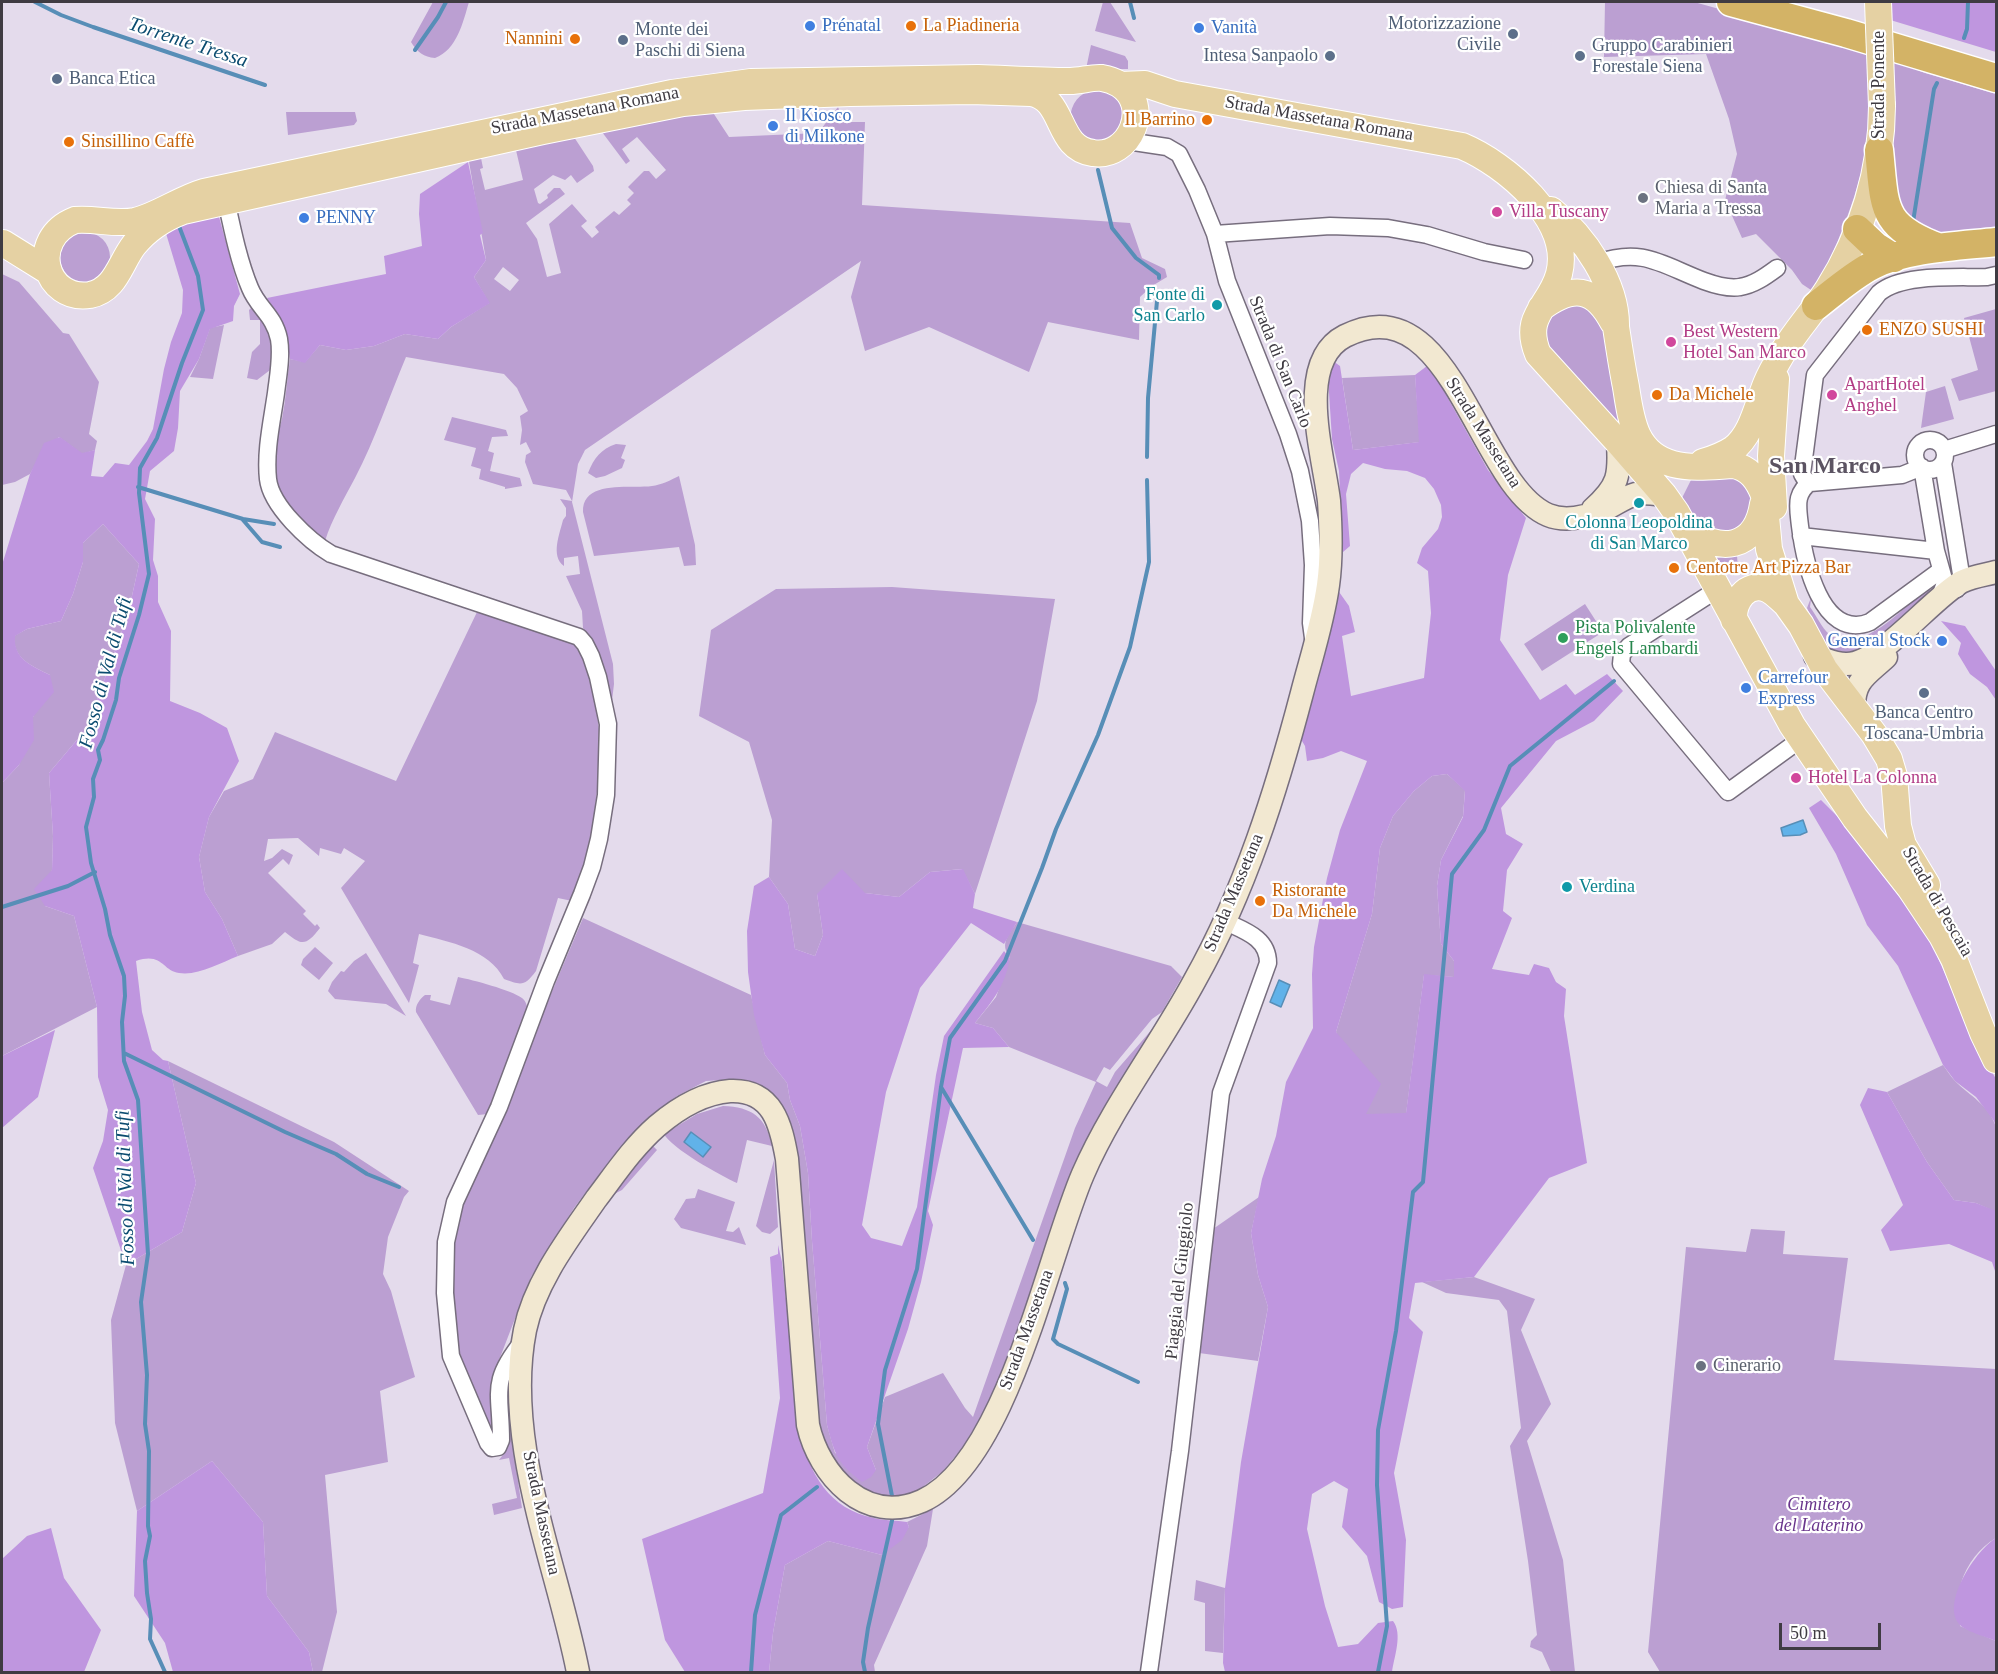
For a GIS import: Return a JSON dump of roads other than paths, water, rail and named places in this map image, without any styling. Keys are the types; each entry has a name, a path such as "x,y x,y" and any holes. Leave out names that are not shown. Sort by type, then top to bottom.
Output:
{"highway":[{"path":"1731,2 1825,16 1996,61"},
{"path":"1790,2 1996,78"},
{"path":"1879,150 1887,208 1897,226 1916,239 1940,248"},
{"path":"1857,229 1897,226"},
{"path":"1857,229 1875,246 1894,258"},
{"path":"1816,306 1873,265 1940,248 1996,242"}],"main road":[{"name":"Strada Ponente","path":"1695,466 1732,449 1742,439 1753,420 1767,382 1792,338 1840,268 1857,229 1872,185 1879,150 1882,106 1878,2"},
{"name":"Strada Massetana Romana","path":"2,243 23,245 49,242 58,229 66,224 85,219 98,222 139,220 183,199 204,192 540,119 699,88 751,82 978,78 1083,81 1102,78 1121,85 1145,84 1175,94 1462,146 1481,154 1498,166 1538,202"},
{"path":"1061,123 1061,111 1065,98 1072,88 1083,81"},
{"path":"1121,85 1131,98 1136,115 1132,133 1127,141"},
{"name":"Strada Massetana Romana","path":"2,243 48,271 64,290 88,295 100,292 110,285 138,241 158,223 183,211 543,131 666,106 716,99 978,91 1030,93 1040,96 1053,107 1065,135 1072,144 1083,151 1094,154 1106,153 1127,141"},
{"path":"1136,115 1154,102 1175,94"},
{"path":"1538,202 1557,215 1593,257 1613,299 1635,432 1648,451 1662,460 1683,466 1695,466"},
{"path":"1538,202 1557,237 1561,260 1557,280 1539,310 1532,331 1532,339 1538,354 1664,495"},
{"path":"98,222 109,228 117,238 122,263"},
{"path":"48,271 46,252 49,242"},
{"path":"1561,260 1576,252 1593,257"},
{"path":"1539,310 1562,295 1583,293 1596,298 1602,304 1616,327"},
{"name":"Strada di Pescaia","path":"1777,364 1772,456 1777,527 1801,625 1815,656 1874,734 1889,759 1894,776 1898,826 1906,852 1966,948 1996,1024"},
{"name":"Strada di Pescaia","path":"1685,527 1701,539 1713,544 1723,545 1736,542 1746,536 1755,527 1761,515 1772,456"},
{"name":"Strada di Pescaia","path":"1695,466 1740,466 1752,474 1764,495 1769,549 1786,604 1801,625"},
{"name":"Strada di Pescaia","path":"1664,495 1685,527 1777,699 1801,739 1855,818 1910,888 1942,936 1996,1060"},
{"path":"1734,620 1735,604 1749,589 1768,589 1786,604"},
{"path":"1855,818 1868,822 1882,819 1891,807 1896,793"}],"street":[{"name":"Strada di San Carlo","path":"1127,141 1167,147 1179,154 1215,234 1222,267 1291,442 1300,471 1311,531 1313,565 1311,622 1314,646"},
{"path":"226,200 250,288 270,316 278,338 280,362 268,451 268,482 276,501 286,514 321,548 331,554 579,637 588,649 598,677 608,724 608,747 606,795 595,857 499,1107 455,1202 446,1242 445,1293 452,1356 492,1448 498,1447 501,1440 498,1393 501,1375 523,1341"},
{"path":"1215,234 1330,226 1388,228 1427,235 1484,252 1524,260"},
{"path":"1593,257 1643,257 1667,264 1717,285 1732,288 1748,285 1777,268"},
{"path":"1810,483 1802,474 1815,375 1879,293 1888,286 1920,278 1987,277 1996,274"},
{"name":"Strada Massetana","path":"578,1672 530,1480 521,1398 523,1341 532,1306 556,1259 613,1176 641,1142 667,1118 698,1100 724,1092 752,1094 766,1104 775,1116 782,1133 787,1159 808,1425 814,1449 834,1479 862,1501 876,1505 898,1506 917,1503 945,1486 980,1442 1015,1370 1086,1168 1106,1129 1184,999 1226,922 1274,793 1325,601 1331,550 1329,502 1318,430 1316,382 1319,368 1333,344 1349,334 1365,329 1386,327 1400,330 1410,336 1436,361 1460,393 1511,482 1539,510 1553,517 1569,519 1600,512 1636,494 1664,495"},
{"path":"1941,570 1873,620 1862,625 1851,625 1841,621 1818,594 1809,574 1801,536 1799,498 1804,488 1810,483 1902,475 1922,467 1935,469 1943,456 1996,434"},
{"path":"1939,600 1945,583 1936,550 1922,467 1916,461 1915,456 1920,443 1934,440 1943,456 1978,573"},
{"path":"1587,514 1607,496 1615,485 1618,471 1618,442"},
{"path":"1801,536 1936,550"},
{"path":"1815,656 1846,664 1864,660 1939,600 1978,573"},
{"path":"1854,709 1853,694 1858,684 1899,646 1948,606 1978,573"},
{"path":"1899,646 1908,634 1978,573"},
{"path":"1718,589 1629,646 1620,659 1624,668 1728,792 1801,739"},
{"name":"Piaggia del Giuggiolo","path":"1149,1672 1180,1450 1221,1093 1268,963 1266,950 1257,938 1226,922"}],"water":[{"path":"1803,820 1807,832 1800,835 1783,836 1781,828"},
{"path":"1279,980 1290,985 1281,1007 1270,1002"},
{"path":"691,1132 711,1147 703,1157 684,1142"}],"waterway":[{"name":"Torrente Tressa","path":"35,2 93,27 265,85"},
{"name":"Torrente Tressa","path":"415,50 446,2"},
{"path":"1130,2 1134,18"},
{"path":"1964,38 1967,29 1968,2"},
{"path":"1913,222 1934,89 1937,83"},
{"path":"1098,170 1112,228 1136,258 1159,275 1159,278"},
{"name":"Fosso di Val di Tufi","path":"165,1672 150,1639 151,1619 145,1561 150,1536 148,1526 149,1451 145,1424 147,1375 141,1302 148,1254 138,1100 124,1061 122,1022 125,996 124,976 110,935 91,863 86,827 94,797 93,779 100,760 98,750 116,700 119,678 149,574 139,493 140,468 157,438 182,363 203,310 198,276 179,226"},
{"path":"1147,457 1148,398 1157,301"},
{"path":"892,1496 878,1424 885,1370 917,1269 941,1087 950,1038 1005,961 1056,829 1098,735 1130,647 1149,562 1147,480"},
{"path":"138,487 243,519 274,524"},
{"path":"243,520 262,542 280,547"},
{"path":"1378,1672 1387,1626 1377,1485 1378,1430 1396,1331 1413,1192 1423,1182 1452,874 1484,830 1510,766 1614,681"},
{"path":"2,907 68,886 95,872"},
{"path":"124,1053 285,1132 336,1154 367,1174 399,1187"},
{"path":"941,1087 1033,1240"},
{"path":"1065,1283 1067,1289 1053,1339 1058,1344 1138,1382"},
{"path":"751,1672 755,1615 781,1515 817,1487"},
{"path":"865,1672 863,1662 868,1628 893,1516"}],"place":[{"name":"Prénatal","path":"810,26"},
{"name":"La Piadineria","path":"911,26"},
{"name":"Vanità","path":"1199,28"},
{"name":"Motorizzazione Civile","path":"1513,34"},
{"name":"Nannini","path":"575,39"},
{"name":"Monte dei Paschi di Siena","path":"623,40"},
{"name":"Intesa Sanpaolo","path":"1330,56"},
{"name":"Gruppo Carabinieri Forestale Siena","path":"1580,56"},
{"name":"Banca Etica","path":"57,79"},
{"name":"Il Barrino","path":"1207,120"},
{"name":"Il Kiosco di Milkone","path":"773,126"},
{"name":"Sinsillino Caffè","path":"69,142"},
{"name":"Chiesa di Santa Maria a Tressa","path":"1643,198"},
{"name":"Villa Tuscany","path":"1497,212"},
{"name":"PENNY","path":"304,218"},
{"name":"Fonte di San Carlo","path":"1217,305"},
{"name":"ENZO SUSHI","path":"1867,330"},
{"name":"Best Western Hotel San Marco","path":"1671,342"},
{"name":"Da Michele","path":"1657,395"},
{"name":"ApartHotel Anghel","path":"1832,395"},
{"name":"Colonna Leopoldina di San Marco","path":"1639,503"},
{"name":"Centotre Art Pizza Bar","path":"1674,568"},
{"name":"Pista Polivalente Engels Lambardi","path":"1563,638"},
{"name":"General Stock","path":"1942,641"},
{"name":"Carrefour Express","path":"1746,688"},
{"name":"Banca Centro Toscana-Umbria","path":"1924,693"},
{"name":"Hotel La Colonna","path":"1796,778"},
{"name":"Verdina","path":"1567,887"},
{"name":"Ristorante Da Michele","path":"1260,901"},
{"name":"Cinerario","path":"1701,1366"}],"district":[{"name":"San Marco","path":"1825,467"}],"park label":[{"name":"Cimitero del Laterino","path":"1819,1516"}]}
